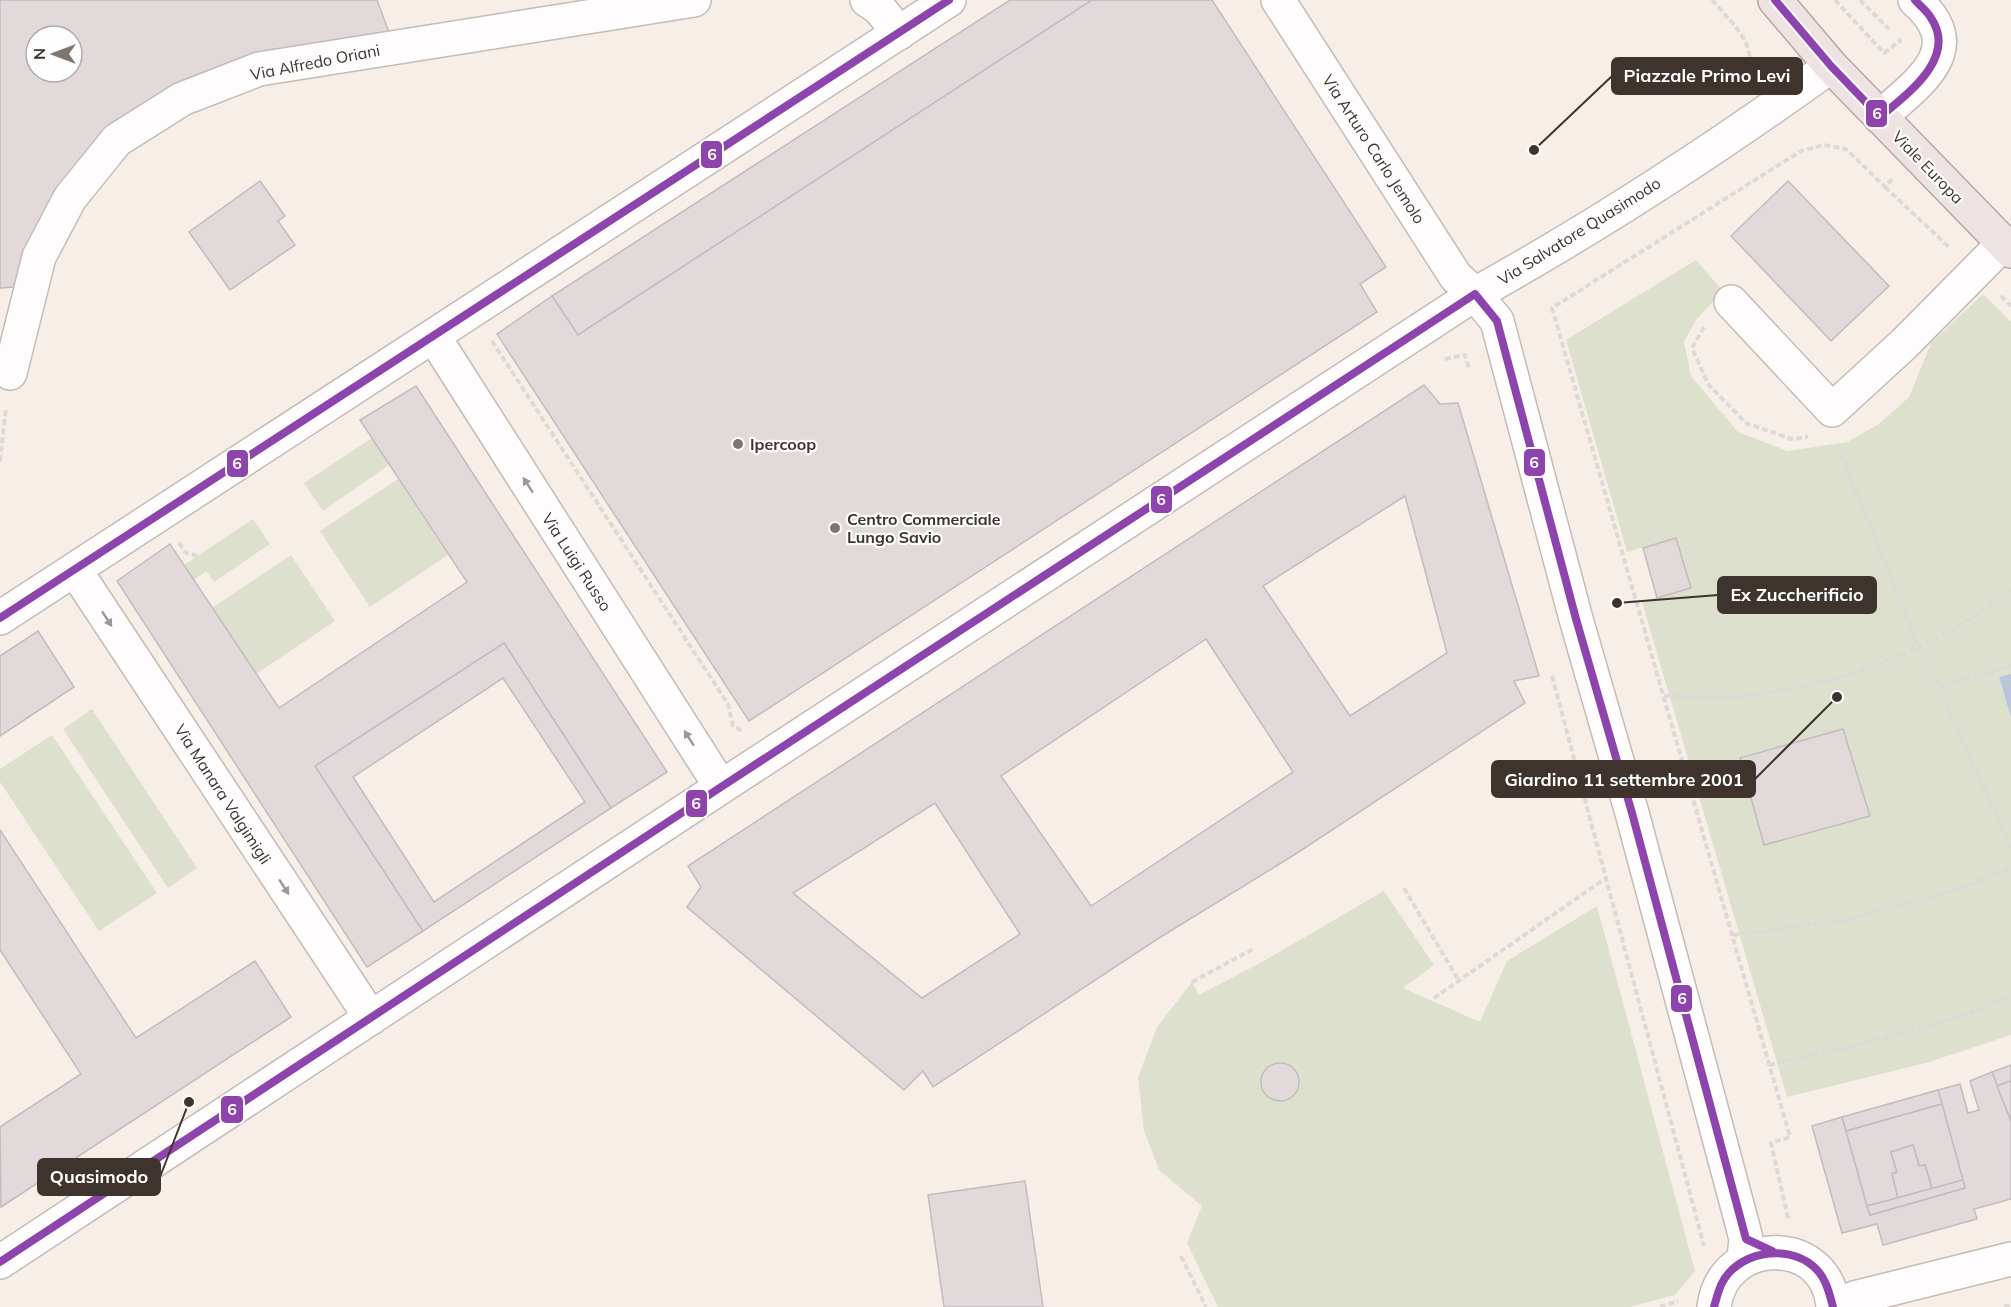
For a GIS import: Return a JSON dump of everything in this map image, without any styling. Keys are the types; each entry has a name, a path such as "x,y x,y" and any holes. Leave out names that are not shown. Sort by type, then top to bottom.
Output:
{"main road":[{"name":"Viale Europa","path":"1775,0 1832,66 2007,248"}],"street":[{"name":"Via Alfredo Oriani","path":"10,373 39,257 70,198 117,140 182,99 260,69 694,0"},
{"path":"867,0 879,8 899,33"},
{"path":"0,618 949,0"},
{"name":"Via Arturo Carlo Jemolo","path":"1278,0 1456,276 1475,294 1497,321 1573,608 1632,813 1763,1244"},
{"path":"1880,117 1930,71 1940,49 1937,28 1928,11 1915,0"},
{"name":"Via Salvatore Quasimodo","path":"0,1262 720,787 1475,294 1533,263 1722,142 1832,66"},
{"path":"1731,302 1832,410 2007,248"},
{"name":"Via Luigi Russo","path":"434,337 720,787"},
{"name":"Via Manara Valgimigli","path":"75,570 371,1018"},
{"path":"1714,1307 1716,1293 1727,1274 1763,1244 1802,1258 1814,1267 1839,1298 2011,1259"}],"path":[{"path":"1712,0 1747,41 1750,60 1747,72 1730,89"},
{"path":"1834,0 1884,53 1900,41 1860,0"},
{"path":"1763,1244 1772,1143 1790,1137 1552,308 1802,151 1824,145 1846,149 1885,186 1916,155"},
{"path":"490,338 728,704 733,726 746,733"},
{"path":"1438,364 1446,359 1465,355 1471,376"},
{"path":"0,460 10,373"},
{"path":"1832,410 1833,434 1919,648 1939,687 2011,848"},
{"path":"186,553 198,556"},
{"path":"1664,696 1719,697 1770,692 1858,672 1919,648 1985,610 2011,591"},
{"path":"1939,687 2011,666"},
{"path":"1551,673 1705,1250"},
{"path":"1733,934 1845,920 1959,889 2011,868"},
{"path":"1434,998 1606,878"},
{"path":"1404,888 1459,981"},
{"path":"1192,982 1255,948"},
{"path":"1769,1065 1916,1030 2011,996"},
{"path":"1181,1256 1206,1307"},
{"path":"2004,1307 2011,1305"}],"green space":[{"path":"1696,260 1723,291 1696,320 1684,342 1691,376 1738,432 1788,451 1847,442 1879,424 1909,397 1931,343 1983,294 2011,322 2011,674 1999,678 2011,718 2011,1035 1926,1063 1787,1097 1642,602 1691,587 1676,538 1627,552 1566,340","holes":["1843,729 1870,816 1765,845 1740,758"]},
{"path":"372,438 389,465 323,511 304,483"},
{"path":"398,479 448,555 370,607 320,531"},
{"path":"253,519 270,544 214,582 206,571 194,580 184,565"},
{"path":"291,555 335,621 256,674 212,608"},
{"path":"92,709 197,868 168,888 63,729"},
{"path":"52,735 157,893 99,931 0,782 0,769"},
{"path":"1384,891 1434,965 1403,988 1480,1022 1507,961 1597,906 1695,1271 1675,1295 1629,1307 1218,1307 1187,1243 1202,1206 1159,1170 1144,1131 1138,1077 1157,1027 1192,982 1199,995 1262,962"}],"water":[{"path":"2011,674 2011,718 1999,677"}],"building":[{"path":"0,0 377,0 390,35 157,97 15,287 0,288"},
{"path":"1010,0 1092,0 578,335 552,296"},
{"name":"Centro Commerciale Lungo Savio","path":"1092,0 1212,0 1386,267 1360,284 1377,312 749,721 497,334 552,296 578,335"},
{"path":"260,181 285,216 278,221 295,245 230,290 189,232"},
{"path":"1788,181 1889,286 1831,341 1731,236"},
{"path":"1424,385 1440,404 1458,403 1539,676 1514,681 1525,703 1294,855 1159,938 933,1087 923,1071 904,1090 687,907 701,887 688,866","holes":["1405,496 1447,653 1350,716 1263,586","1206,639 1293,772 1091,906 1001,776","935,803 1020,934 922,998 793,893"]},
{"path":"416,386 667,772 611,808 504,643 315,766 423,931 367,967 117,581 170,544 279,708 467,582 360,420"},
{"path":"1676,538 1691,588 1657,598 1643,548"},
{"path":"38,631 74,687 0,736 0,656"},
{"path":"504,643 611,808 423,931 315,766","holes":["503,678 585,802 434,902 353,777"]},
{"path":"1843,729 1870,816 1764,845 1740,758"},
{"path":"0,830 136,1038 255,961 291,1017 1,1207 0,1127 81,1074 0,950"},
{"path":"1280,1063 1293,1069 1299,1082 1293,1095 1280,1101 1267,1095 1261,1082 1267,1069"},
{"path":"2011,1065 2011,1081 1997,1086 1992,1072"},
{"path":"1992,1072 2011,1121 2011,1199 1974,1209 1977,1219 1883,1245 1877,1224 1842,1233 1812,1126 1842,1117 1870,1215 1965,1188 1938,1090 1960,1084 1968,1113 1979,1110 1970,1081"},
{"path":"2011,1081 2011,1121 1997,1086"},
{"path":"1938,1090 1942,1104 1846,1131 1842,1117"},
{"path":"1942,1104 1963,1180 1932,1189 1925,1165 1919,1166 1913,1145 1891,1152 1897,1172 1892,1174 1898,1198 1867,1206 1846,1131"},
{"path":"1913,1145 1919,1166 1925,1165 1932,1189 1898,1198 1892,1174 1897,1172 1891,1152"},
{"path":"1963,1180 1965,1188 1870,1215 1867,1206"},
{"path":"1025,1181 1043,1307 944,1307 928,1195"}],"transit line":[{"name":"6","path":"0,618 949,0"},
{"name":"6","path":"1775,0 1831,66 1880,117 1915,86 1934,61 1938,47 1938,33 1928,13 1915,0"},
{"name":"6","path":"0,1262 1475,294 1497,321 1746,1239 1772,1251"},
{"name":"6","path":"1714,1307 1721,1285 1738,1265 1762,1254 1776,1253 1802,1259 1813,1266 1824,1280 1833,1307"}],"place":[{"name":"Piazzale Primo Levi","path":"1534,150"},
{"name":"Ipercoop","path":"738,444"},
{"name":"Centro Commerciale Lungo Savio","path":"835,528"},
{"name":"Ex Zuccherificio","path":"1617,603"},
{"name":"Giardino 11 settembre 2001","path":"1837,697"},
{"name":"Quasimodo","path":"189,1102"}]}
